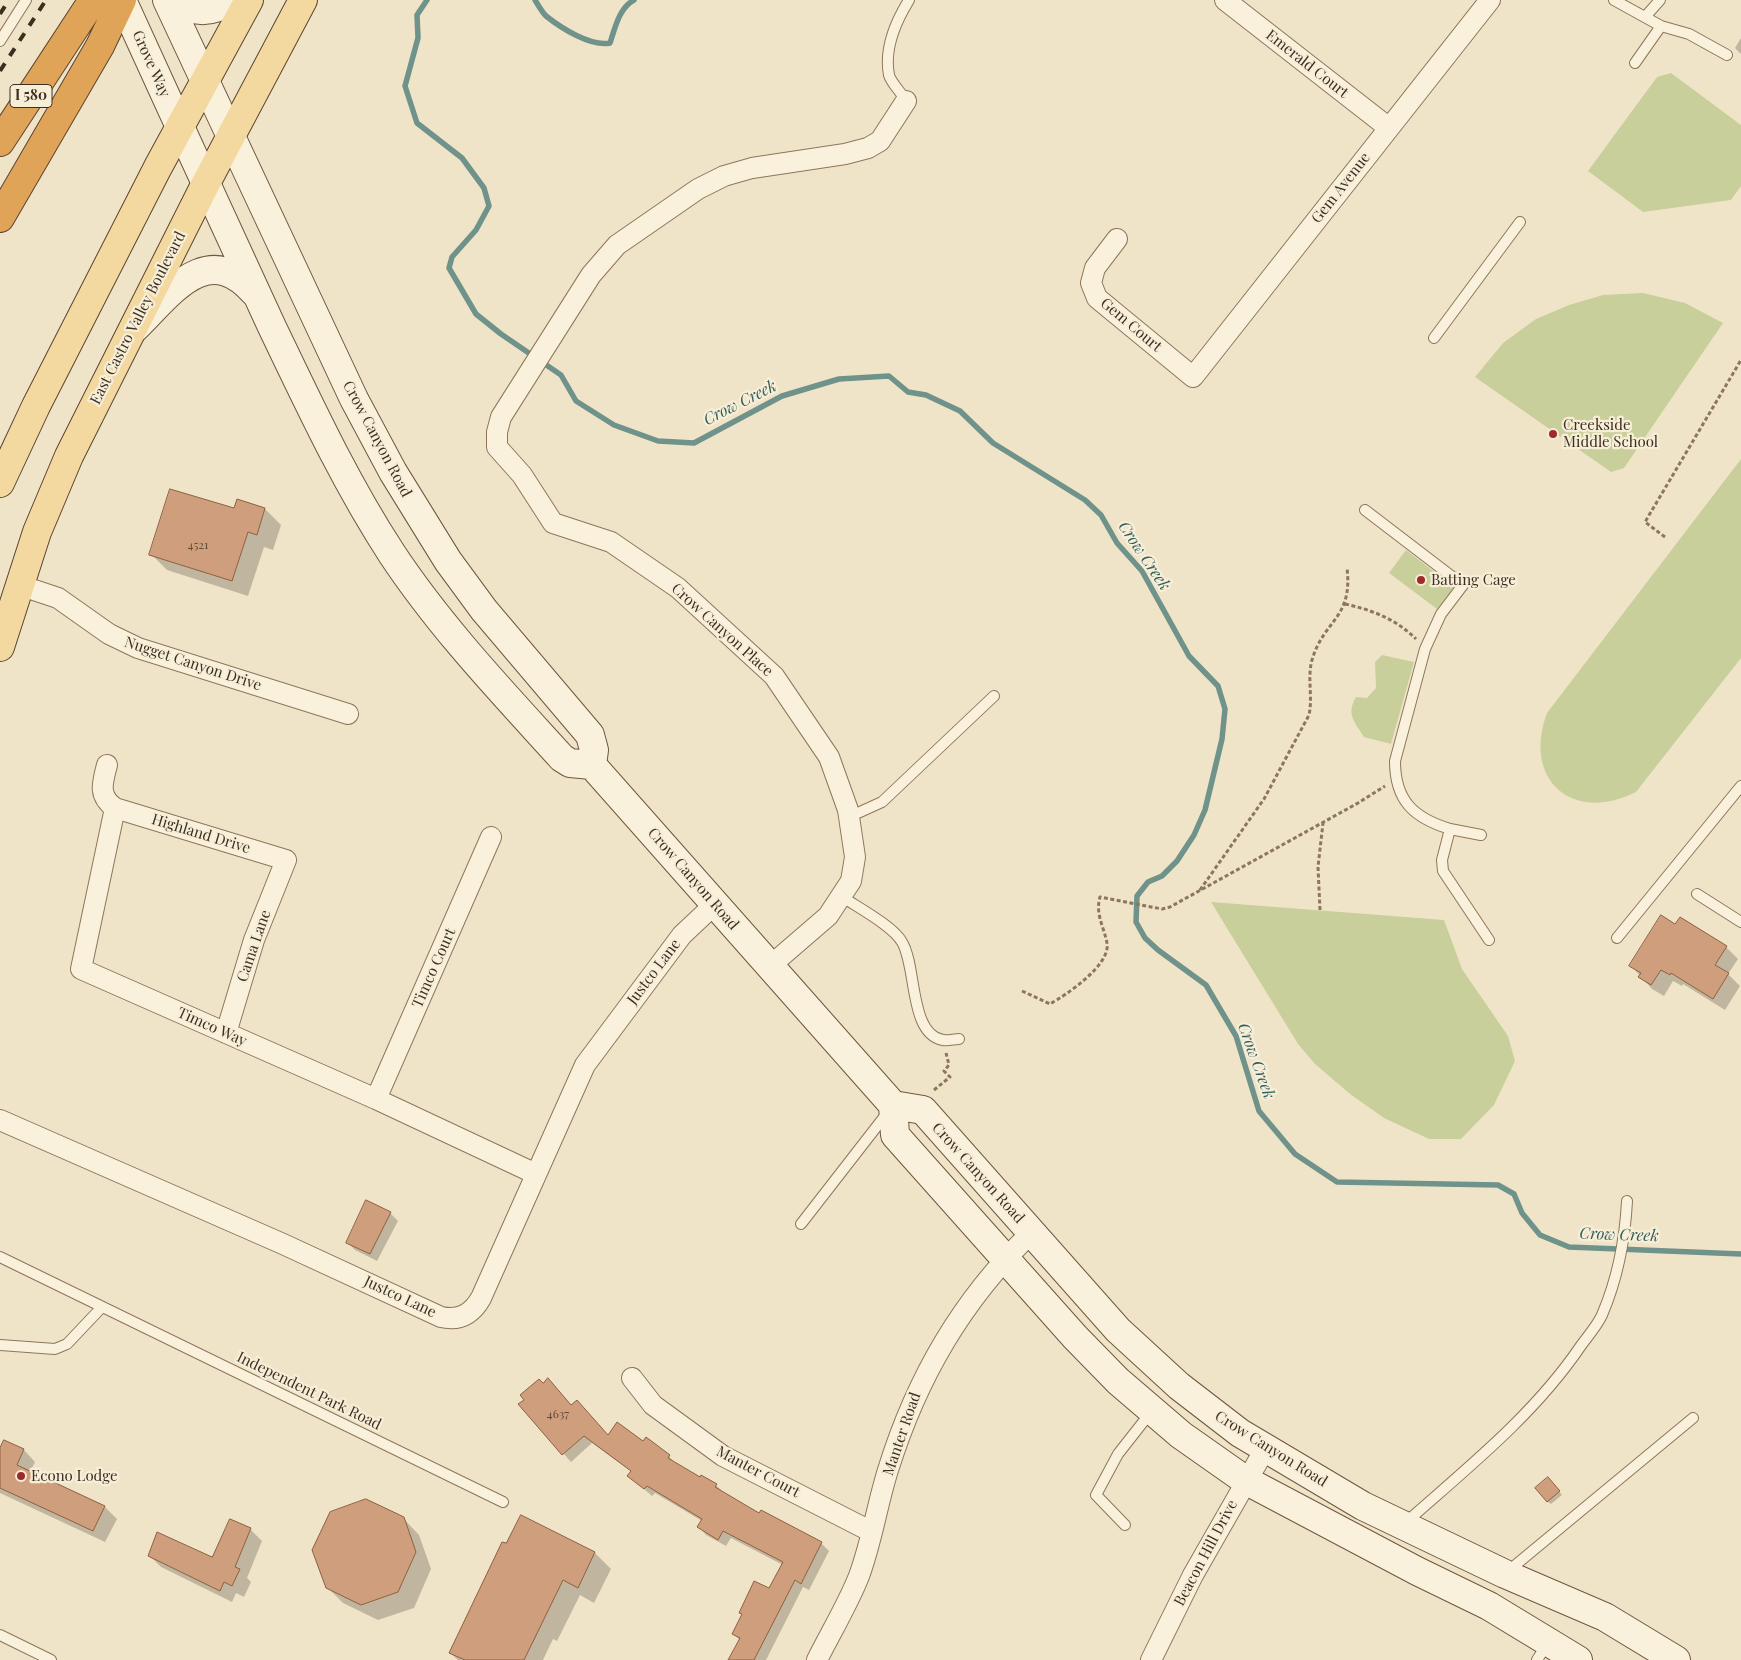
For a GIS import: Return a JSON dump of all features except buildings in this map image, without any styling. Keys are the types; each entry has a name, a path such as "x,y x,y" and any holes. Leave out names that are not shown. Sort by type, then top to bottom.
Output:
{"highway":[{"name":"I 580","path":"0,142 93,0"},
{"path":"0,218 100,46 122,0"}],"main road":[{"name":"Grove Way","path":"122,0 180,128"},
{"path":"167,0 205,82"},
{"path":"173,0 191,9 201,11 218,7 229,0"},
{"path":"0,483 46,387 180,128 249,0"},
{"name":"East Castro Valley Boulevard","path":"0,647 19,584 52,493 205,185 303,0"},
{"name":"Crow Canyon Road","path":"205,82 354,399 392,472 444,555 484,610 590,735 594,750 592,765 770,966 903,1107 923,1110 1104,1315 1148,1358 1210,1411 1265,1449 1363,1506 1505,1574 1605,1617 1676,1660"},
{"path":"180,128 330,449 364,510 406,574 466,649 562,758 570,763 592,765"},
{"path":"132,331 179,285 198,272 207,270 224,271 233,274 241,279 257,295"},
{"path":"903,1107 895,1135 1089,1352 1152,1411 1245,1480 1489,1606 1543,1650 1576,1660"}],"street":[{"name":"Emerald Court","path":"1225,0 1389,128"},
{"name":"Gem Avenue","path":"1193,377 1490,0"},
{"name":"Crow Canyon Place","path":"770,966 828,916 851,881 855,857 849,817 830,757 774,676 678,588 611,542 552,523 522,475 497,447 497,432 501,417 508,405 556,329 608,253 698,189 738,171 846,154 868,148 880,141 906,100"},
{"name":"Gem Court","path":"1118,239 1095,268 1091,283 1097,298 1193,377"},
{"name":"Nugget Canyon Drive","path":"19,584 58,598 109,634 138,648 348,714"},
{"path":"107,765 102,790 106,800 116,808"},
{"name":"Highland Drive","path":"116,808 286,860"},
{"name":"Timco Way","path":"116,808 81,969 376,1099 536,1174"},
{"name":"Timco Court","path":"376,1099 491,837"},
{"name":"Cama Lane","path":"226,1033 254,940 286,860"},
{"name":"Justco Lane","path":"0,1120 449,1318 463,1316 478,1304 580,1076 598,1046 682,935 716,904"},
{"name":"Manter Road","path":"816,1660 859,1576 888,1470 918,1387 967,1304 1004,1259 1031,1233"},
{"name":"Manter Court","path":"632,1378 653,1405 723,1456 872,1532"},
{"name":"Beacon Hill Drive","path":"1151,1660 1193,1575 1245,1480 1265,1449"}],"lane":[{"path":"0,41 26,0"},
{"path":"906,100 889,76 890,42 899,15 909,0"},
{"path":"1614,0 1661,26 1689,34 1727,56"},
{"path":"1645,17 1660,0"},
{"path":"1636,63 1661,26"},
{"path":"1434,338 1520,222"},
{"path":"1365,510 1463,585 1441,614 1425,649 1398,745 1395,778 1409,806 1419,817 1450,829 1481,835"},
{"path":"849,817 882,802 994,696"},
{"path":"1617,938 1741,786"},
{"path":"1450,829 1442,860 1443,870 1489,940"},
{"path":"1697,894 1741,922"},
{"path":"841,896 902,940 908,953 921,1022 930,1033 943,1040 959,1039"},
{"path":"801,1224 903,1107"},
{"path":"1403,1525 1508,1432 1562,1373 1601,1317 1616,1273 1625,1225 1627,1201"},
{"name":"Independent Park Road","path":"0,1257 503,1502"},
{"path":"0,1345 55,1349 73,1338 102,1307"},
{"path":"1125,1525 1096,1495 1118,1454 1152,1411"},
{"path":"1505,1574 1693,1418"},
{"path":"0,1635 51,1660"}],"path":[{"path":"1665,537 1645,522 1741,360"},
{"path":"1199,891 1264,799 1309,715 1312,702 1310,674 1313,659 1324,635 1346,604 1349,580 1348,568"},
{"path":"1346,604 1368,609 1389,618 1410,633 1425,649"},
{"path":"1022,991 1050,1004 1071,991 1101,962 1107,946 1096,908 1100,898 1162,909 1199,891 1375,793 1395,778"},
{"path":"1320,910 1318,867 1323,822"},
{"path":"903,1107 950,1077 944,1071 950,1065 943,1040"}],"green space":[{"path":"1671,73 1741,125 1741,186 1731,200 1643,212 1588,171 1657,77"},
{"path":"1643,293 1685,303 1723,323 1624,468 1611,472 1475,377 1503,343 1536,319 1569,305 1603,295"},
{"path":"1741,459 1741,658 1636,792 1613,801 1592,803 1574,799 1558,790 1548,776 1541,758 1541,737 1547,713"},
{"name":"Batting Cage","path":"1406,550 1454,587 1437,609 1389,573"},
{"path":"1382,655 1414,662 1391,744 1364,737 1352,717 1353,703 1356,697 1367,698 1376,688 1375,662"},
{"path":"1211,902 1444,920 1462,969 1508,1036 1515,1061 1494,1105 1461,1139 1429,1139 1384,1118 1350,1094 1315,1064 1298,1044"}],"waterway":[{"name":"Crow Creek","path":"427,0 417,15 418,38 405,86 417,123 462,158 484,188 489,206 476,230 452,257 449,268 476,314 501,334 561,375 576,401 614,425 658,441 694,443 782,396 839,379 889,376 908,392 926,395 960,411 993,443 1085,500 1101,515 1117,543 1142,571 1189,656 1218,686 1225,709 1222,739 1205,810 1194,835 1177,861 1162,876 1148,882 1137,896 1136,922 1145,938 1158,950 1206,985 1236,1036 1259,1111 1295,1154 1337,1182 1498,1185 1514,1194 1522,1213 1540,1235 1569,1247 1741,1254"},
{"name":"Crow Creek","path":"535,0 546,16 560,26 576,36 602,43 610,43 621,13 634,0"}],"railway":[{"path":"0,14 9,0"},
{"path":"0,71 46,0"}],"place":[{"name":"Creekside Middle School","path":"1553,434"},
{"name":"Batting Cage","path":"1421,580"},
{"name":"Econo Lodge","path":"21,1476"}]}
